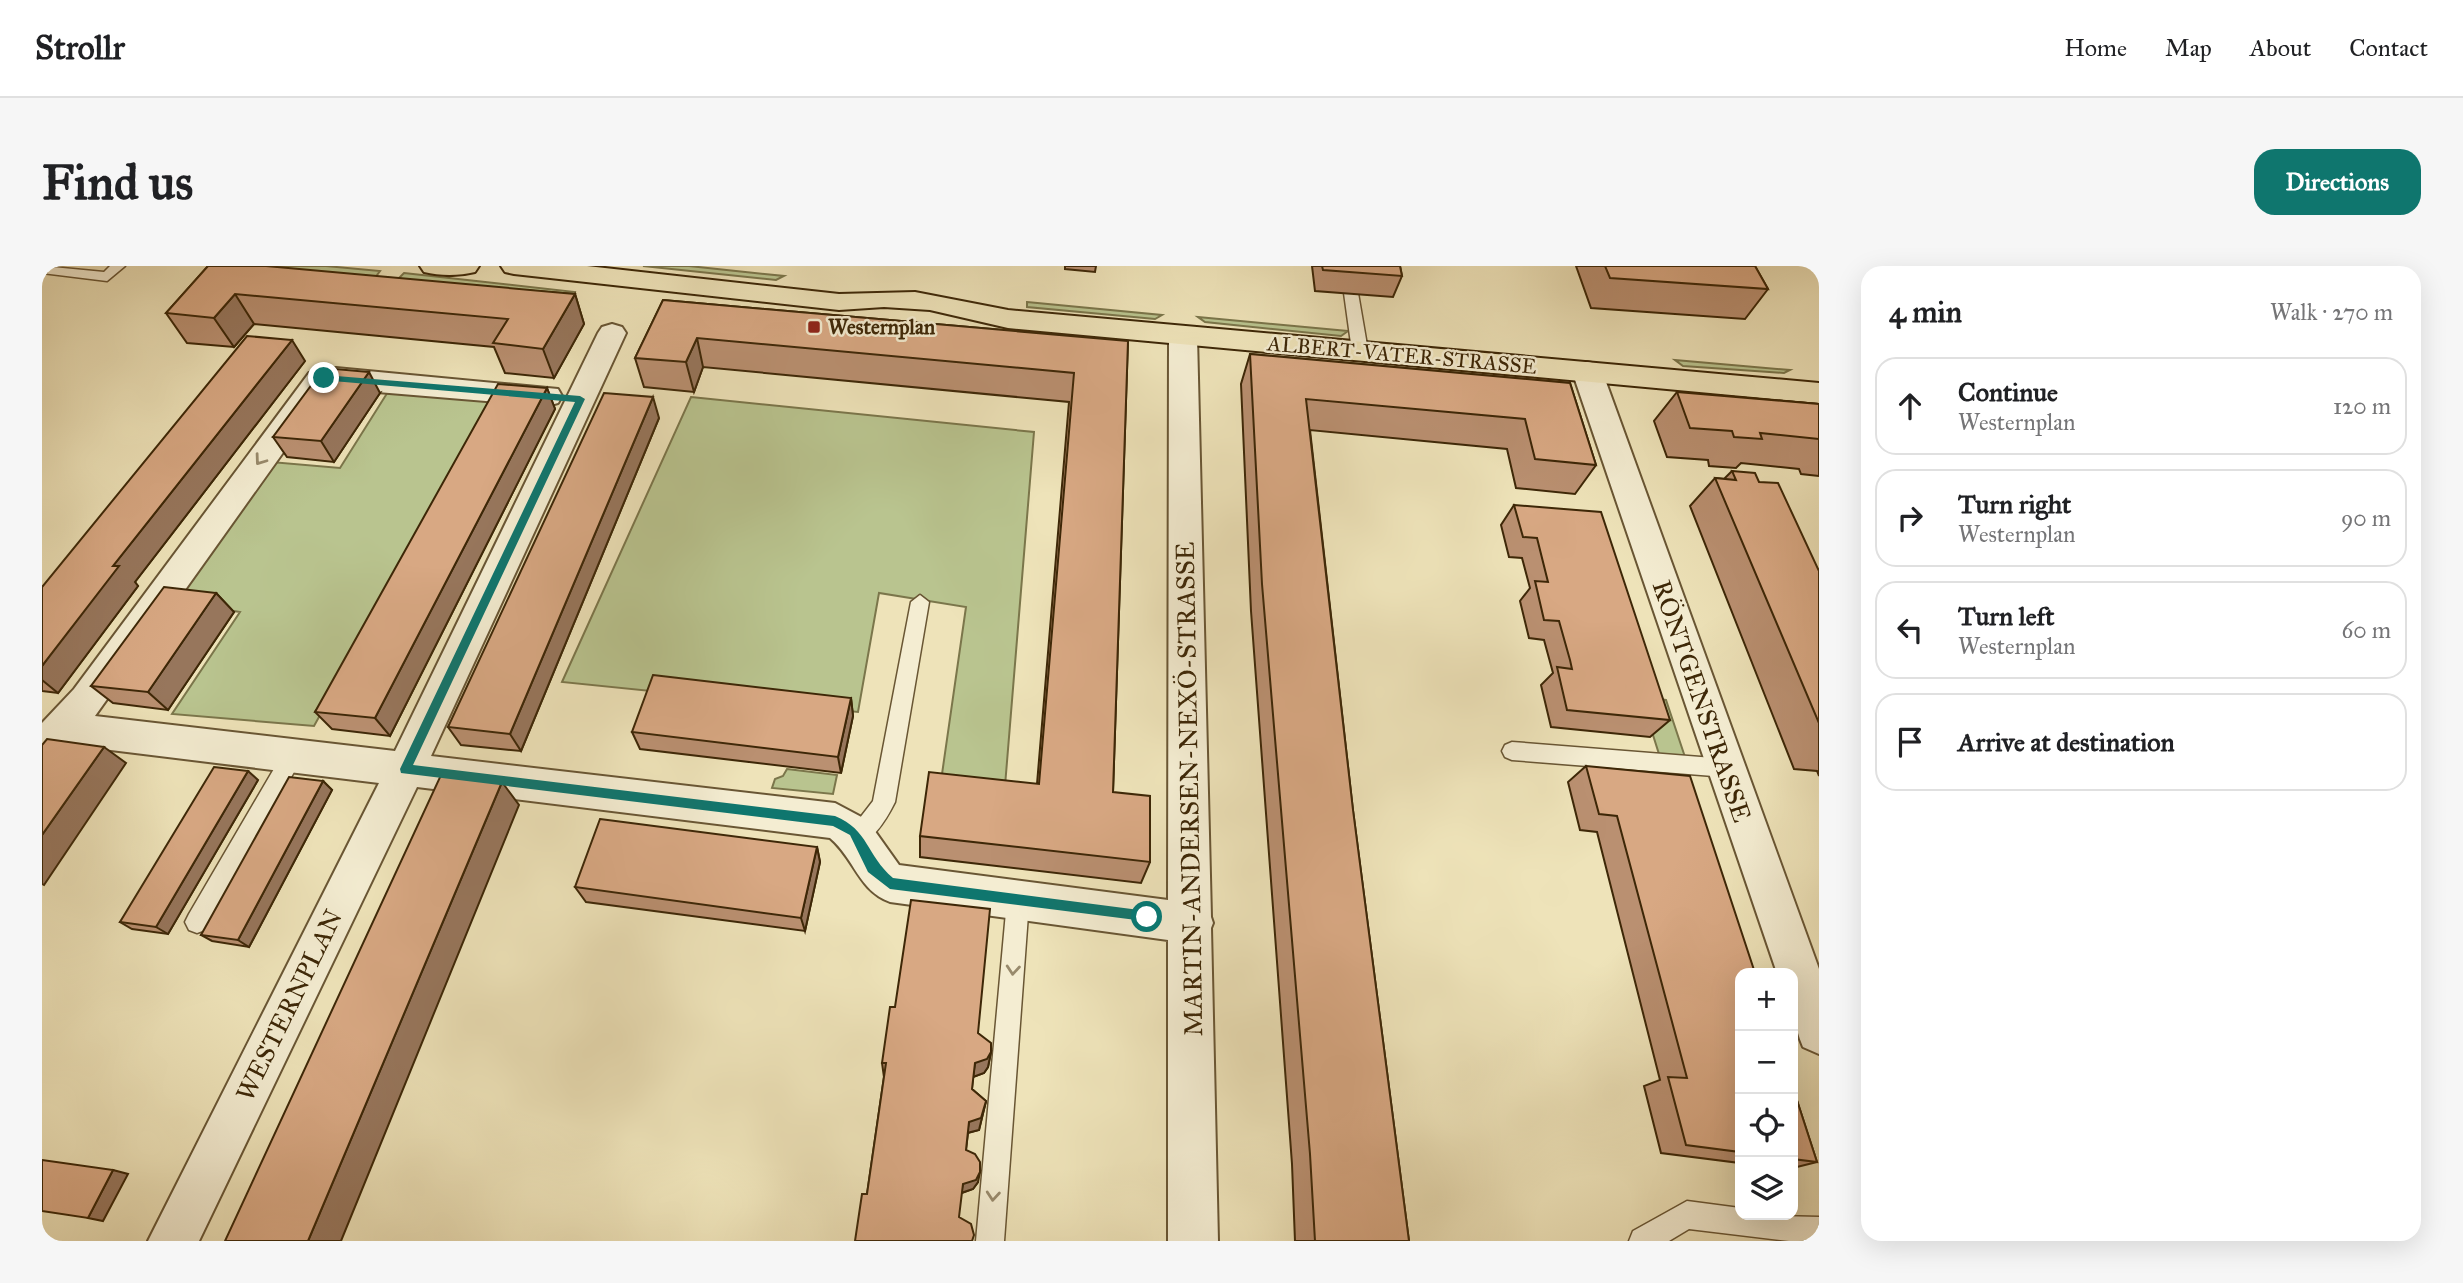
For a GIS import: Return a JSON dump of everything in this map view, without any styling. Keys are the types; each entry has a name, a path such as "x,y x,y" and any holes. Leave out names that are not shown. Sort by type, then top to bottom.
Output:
{"main road":[{"path":"433,266 466,266"},
{"name":"ALBERT-VATER-STRASSE","path":"514,266 839,302 867,316 956,324 985,317 1819,393"}],"street":[{"name":"WESTERNPLAN","path":"173,1241 405,769 612,333"},
{"name":"MARTIN-ANDERSEN-NEXÖ-STRASSE","path":"1183,337 1192,923 1193,1241"},
{"name":"RÖNTGENSTRASSE","path":"1587,371 1819,1031"},
{"path":"52,738 87,700 319,380 336,377 580,399"},
{"path":"52,738 292,756 835,821 851,829 872,868 890,883 1192,923"}],"lane":[{"path":"42,269 107,277 118,266"},
{"path":"1351,293 1360,351"},
{"path":"857,836 878,813 884,802 919,603"},
{"path":"1511,751 1726,768"},
{"path":"197,922 292,756"},
{"path":"990,1241 1018,901"},
{"path":"1643,1241 1687,1215 1819,1231"}],"green space":[{"path":"237,266 326,266 380,271 374,279"},
{"path":"643,266 689,266 784,276 776,280"},
{"path":"404,273 575,292 573,298 396,281"},
{"path":"1027,302 1162,315 1155,319 1027,307"},
{"path":"1198,317 1348,331 1341,336 1205,322"},
{"path":"1675,360 1790,370 1784,373 1683,366"},
{"path":"391,387 497,397 314,726 172,714 240,612 170,601 271,462 340,468"},
{"path":"691,397 1034,432 1005,786 941,781 966,607 879,593 858,712 562,682"},
{"path":"1641,697 1666,700 1685,757 1659,754"},
{"path":"787,769 837,775 833,794 772,788 775,779 783,776"}],"building":[{"path":"208,266 266,266 575,294 543,349 493,343 508,319 235,294 214,318 166,313"},
{"path":"1322,266 1400,266 1402,276 1323,270"},
{"path":"1605,266 1755,266 1768,289 1610,278"},
{"path":"663,300 1128,341 1113,792 1150,796 1150,862 920,836 929,772 1039,784 1074,373 697,338 686,362 635,358"},
{"path":"247,336 292,340 113,566 119,566 42,666 42,587"},
{"path":"1250,354 1570,383 1596,465 1535,459 1525,419 1306,399 1353,810 1409,1241 1315,1241 1262,584"},
{"path":"324,368 369,372 321,441 273,437"},
{"path":"498,384 547,388 375,718 315,712"},
{"path":"1677,392 1819,404 1819,439 1760,433 1762,439 1734,437 1732,431 1690,428"},
{"path":"604,393 653,397 510,734 448,727"},
{"path":"1732,471 1755,473 1759,482 1778,483 1819,571 1819,723 1715,478 1736,480"},
{"path":"1514,505 1601,512 1670,720 1567,710 1557,667 1572,669 1570,660 1559,621 1544,620 1535,581 1548,582 1537,538 1523,537"},
{"path":"164,587 216,593 148,692 91,686"},
{"path":"653,675 851,698 838,757 632,732"},
{"path":"47,739 104,747 42,835 42,745"},
{"path":"1586,766 1690,776 1753,968 1735,968 1735,1151 1686,1145 1668,1077 1687,1078 1617,816 1599,814"},
{"path":"214,767 248,771 156,927 120,922"},
{"path":"441,775 502,782 308,1241 225,1241"},
{"path":"289,777 323,781 238,940 201,935"},
{"path":"600,819 817,847 801,918 575,887"},
{"path":"911,900 990,909 978,1033 991,1043 991,1052 987,1059 975,1063 972,1089 986,1101 981,1118 969,1122 966,1150 975,1154 980,1162 980,1172 976,1180 963,1184 959,1217 971,1224 974,1235 972,1241 855,1241 862,1194 867,1194 886,1063 882,1063 890,1007 895,1007"},
{"path":"1798,1103 1817,1162 1798,1160"},
{"path":"42,1160 113,1170 88,1218 42,1211"}],"place":[{"name":"Westernplan","path":"814,327"}],"route":[{"path":"324,378 580,399 405,769 835,821 848,826 854,832 872,868 894,885 1147,917"}]}
